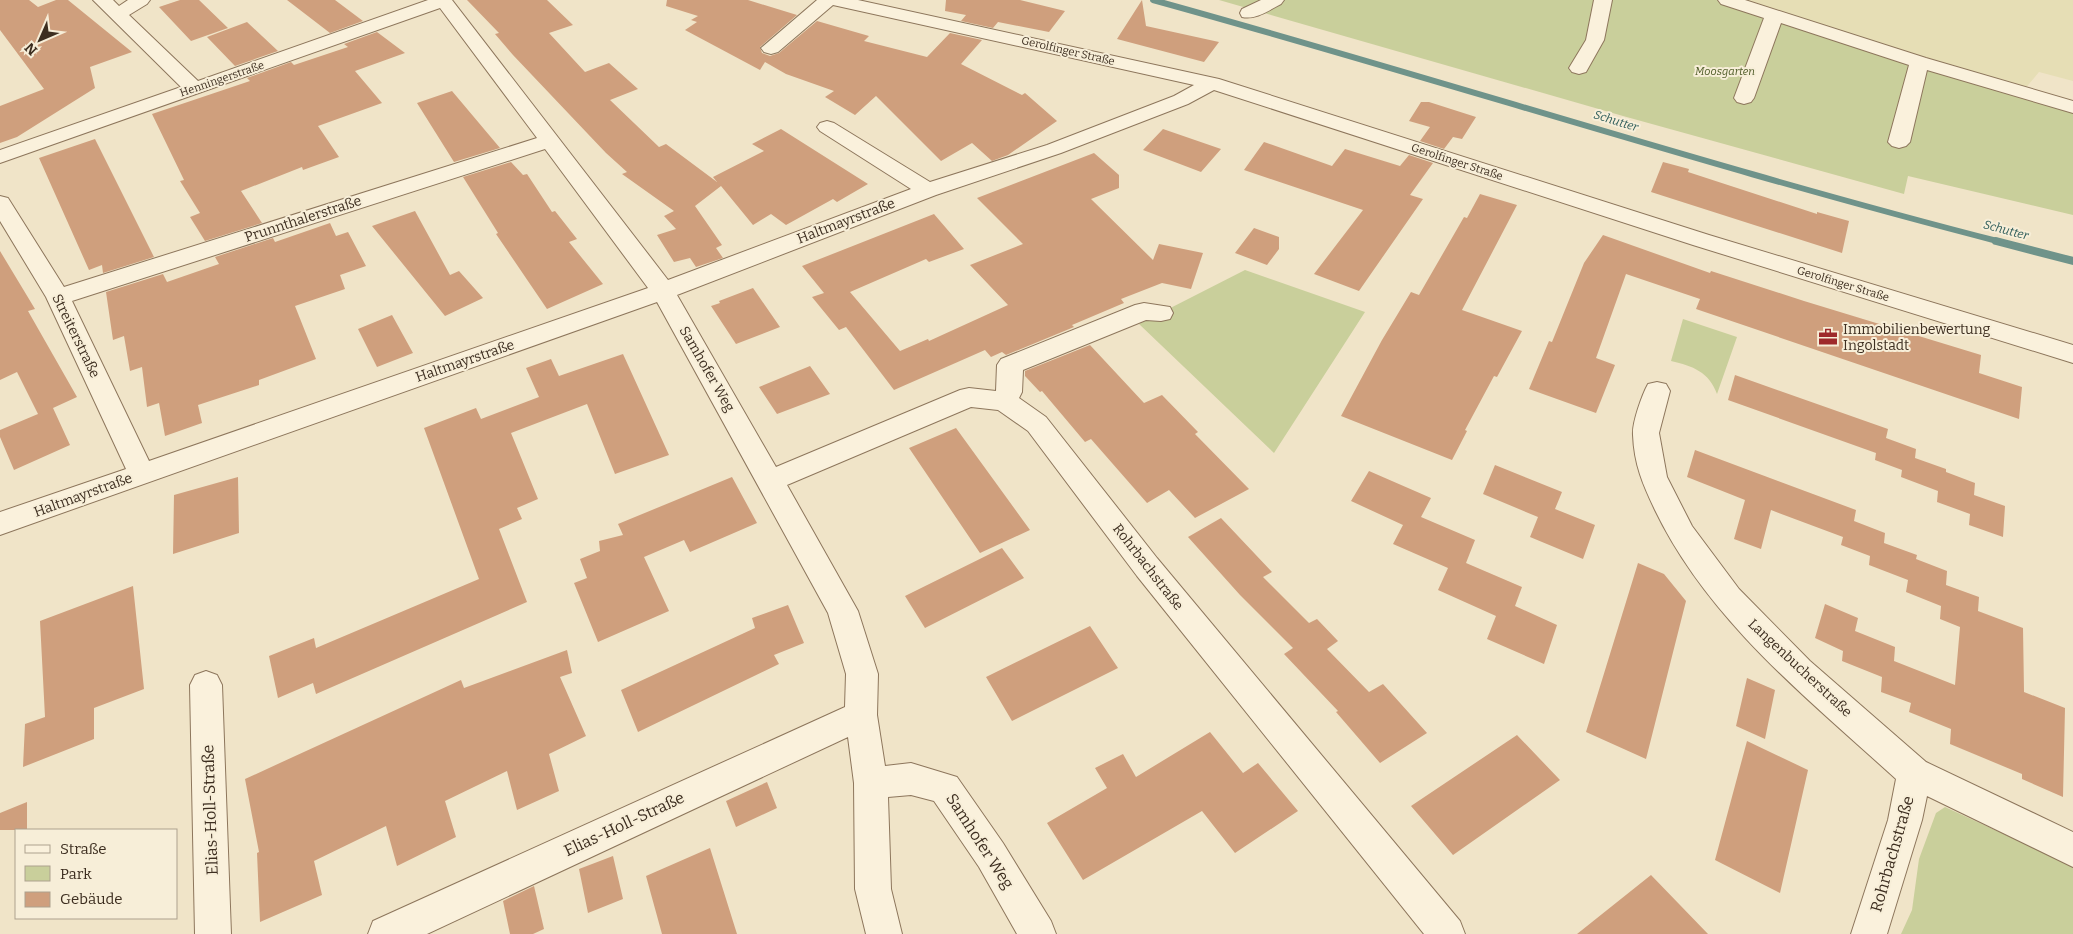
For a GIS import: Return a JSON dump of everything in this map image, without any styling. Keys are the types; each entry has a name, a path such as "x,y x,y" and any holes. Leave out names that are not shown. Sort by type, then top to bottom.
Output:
{"street":[{"path":"102,0 202,86 223,99"},
{"path":"118,14 141,0"},
{"name":"Henningerstraße","path":"0,157 443,0"},
{"name":"Samhofer Weg","path":"443,0 663,291 843,611 862,674 861,715 870,783 873,889 884,934"},
{"path":"771,48 828,0"},
{"name":"Gerolfinger Straße","path":"833,0 1212,83 1701,240 2073,354"},
{"path":"1249,12 1275,0"},
{"path":"1578,68 1595,40 1603,0"},
{"path":"1728,0 1919,62 2073,107"},
{"path":"1744,98 1774,16"},
{"path":"1899,142 1919,62"},
{"name":"Haltmayrstraße","path":"0,524 663,291 928,190 1063,145 1181,100 1212,83"},
{"path":"827,127 928,190"},
{"name":"Prunnthalerstraße","path":"58,297 549,141"},
{"name":"Streiterstraße","path":"0,203 58,297 142,474"},
{"path":"1004,401 1009,392 1010,365 1144,311 1161,313"},
{"name":"Langenbucherstraße","path":"1657,391 1646,433 1653,477 1681,534 1728,598 1799,671 1914,773 2073,850"},
{"name":"Rohrbachstraße","path":"770,481 969,396 1004,401 1037,424 1147,567 1447,934"},
{"name":"Elias-Holl-Straße","path":"206,685 214,934"},
{"name":"Elias-Holl-Straße","path":"386,934 861,715"},
{"name":"Rohrbachstraße","path":"1869,934 1905,820 1914,773"},
{"name":"Samhofer Weg","path":"870,783 911,779 945,788 992,855 1038,934"}],"shaded area":[{"path":"1735,0 2073,0 2073,81 2039,72 2024,90"}],"green space":[{"name":"Moosgarten","path":"1219,0 1734,0 2073,103 2073,215 1908,176 1904,194 1623,116"},
{"path":"1245,270 1365,312 1274,453 1139,324"},
{"path":"1683,319 1737,337 1717,394 1714,386 1705,375 1686,365 1671,361"},
{"path":"1945,807 2073,866 2073,934 1901,934 1912,910 1919,859 1936,813"}],"building":[{"path":"0,0 29,0 38,7 56,0 68,0 132,52 90,67 95,88 17,137 0,143 0,106 44,89 0,30"},
{"path":"180,0 199,0 228,28 191,41 159,7"},
{"path":"287,0 335,0 363,21 330,33"},
{"path":"467,0 547,0 573,25 549,33 585,72 609,63 638,89 610,100 659,147 666,144 717,182 713,177 764,151 752,144 781,129 868,184 837,202 833,199 786,225 771,214 753,225 721,186 695,206 722,245 716,248 723,258 696,267 690,258 674,262 657,235 676,229 664,216 674,211 622,174 627,172 606,153 513,55 495,34 499,33"},
{"path":"667,0 748,0 797,15 760,47 762,53 770,56 779,53 817,21 869,36 864,41 927,57 950,33 982,40 961,64 1022,95 1025,93 1057,121 1008,155 992,161 972,143 941,161 876,96 855,115 825,97 834,91 786,74 765,62 760,70 685,30 697,22 691,20 698,16 666,6"},
{"path":"946,0 1020,0 1065,11 1049,32 998,22 993,28 961,21 966,15 945,11"},
{"path":"1142,0 1146,26 1219,42 1204,62 1117,39"},
{"path":"247,22 278,51 235,66 207,37"},
{"path":"377,32 405,53 355,71 382,103 318,126 339,157 303,170 302,167 241,191 262,223 205,241 190,217 200,213 180,181 184,180 152,114 250,81 247,78 291,62 294,65 348,47 344,44"},
{"path":"452,91 500,148 454,162 417,103"},
{"path":"1421,102 1429,102 1476,117 1462,139 1453,137 1444,149 1420,141 1430,127 1409,121"},
{"path":"1163,129 1221,149 1201,172 1143,150"},
{"path":"95,139 154,257 103,273 102,265 89,270 39,158"},
{"path":"1264,142 1332,166 1345,149 1400,166 1409,155 1433,163 1410,195 1423,199 1359,291 1314,274 1363,210 1244,170"},
{"path":"1094,153 1119,175 1119,188 1091,199 1153,260 1159,244 1203,253 1191,289 1162,283 1121,299 1124,303 1072,325 1074,327 1006,355 1002,352 991,357 985,350 894,390 846,327 839,330 812,297 824,293 802,266 934,214 964,249 929,262 926,259 850,292 900,351 928,339 929,341 1008,305 970,265 1023,244 977,198"},
{"path":"511,162 523,175 527,174 552,212 555,211 577,239 569,242 603,284 547,309 496,234 498,233 463,177"},
{"path":"1663,162 1689,169 1688,172 1817,214 1817,212 1849,221 1842,253 1651,192"},
{"path":"1480,194 1517,205 1462,310 1522,331 1497,377 1494,376 1465,430 1467,431 1452,460 1341,416 1382,340 1411,292 1419,295 1464,217 1467,218"},
{"path":"415,211 450,275 459,271 483,298 445,316 372,226"},
{"path":"330,223 336,236 348,232 366,266 340,275 345,289 295,306 316,359 259,380 259,385 198,405 202,423 165,436 159,403 147,407 142,367 130,371 124,336 113,340 106,292 163,274 167,282 219,264 215,257 273,238 275,242"},
{"path":"1254,228 1279,237 1279,249 1267,265 1235,253"},
{"path":"1603,235 1710,273 1711,271 1981,355 1979,373 2022,387 2019,419 1696,309 1700,299 1626,274 1596,358 1615,365 1596,413 1529,389 1549,341 1552,342 1584,263"},
{"path":"0,251 35,309 28,311 77,397 53,408 70,445 14,470 0,437 0,430 38,414 17,372 0,380"},
{"path":"753,288 780,327 736,344 711,306"},
{"path":"392,315 413,353 377,367 358,329"},
{"path":"1090,345 1144,403 1162,395 1198,432 1195,434 1249,489 1195,518 1169,490 1147,503 1091,439 1085,442 1042,391 1040,392 1025,376 1025,371"},
{"path":"623,354 669,455 615,474 587,404 511,433 538,499 517,508 522,519 499,529 527,602 316,694 313,683 278,698 269,656 314,638 316,648 479,579 424,428 476,408 481,419 539,397 526,368 551,359 559,376"},
{"path":"810,366 830,394 777,414 759,387"},
{"path":"1735,375 1888,429 1886,438 1916,449 1915,458 1946,469 1946,472 1975,483 1974,495 2005,506 2003,537 1969,525 1970,514 1937,502 1938,491 1901,477 1902,470 1875,460 1876,453 1728,400"},
{"path":"956,428 1030,530 980,553 909,448"},
{"path":"1695,450 1856,510 1854,521 1885,533 1884,543 1917,555 1916,559 1947,571 1946,585 1979,597 1978,611 2023,628 2024,692 2065,708 2063,797 2022,779 2022,774 1950,744 1951,729 1909,712 1911,703 1881,692 1882,677 1842,661 1843,651 1815,638 1825,604 1858,618 1855,631 1895,647 1894,661 1955,685 1960,627 1940,619 1941,606 1906,592 1908,580 1869,565 1870,556 1841,545 1843,537 1771,510 1761,549 1734,539 1745,500 1687,477"},
{"path":"1495,465 1562,492 1555,509 1595,525 1583,559 1530,537 1538,517 1483,494"},
{"path":"1369,471 1431,498 1421,517 1475,540 1466,563 1522,587 1515,606 1557,625 1544,664 1487,639 1496,616 1438,590 1448,568 1393,544 1403,525 1351,501"},
{"path":"238,477 239,533 173,554 174,495"},
{"path":"732,477 757,523 690,552 684,540 644,557 669,611 598,642 574,583 587,578 580,559 600,551 599,541 623,535 618,524"},
{"path":"1221,518 1272,572 1263,577 1309,623 1317,619 1338,641 1327,649 1369,692 1383,684 1427,733 1380,763 1336,712 1338,711 1284,654 1293,648 1240,595 1188,537"},
{"path":"1002,548 1024,578 925,628 905,596"},
{"path":"1638,563 1664,574 1686,601 1646,759 1586,732"},
{"path":"133,586 144,689 94,708 94,739 23,767 25,724 45,717 40,621"},
{"path":"788,605 804,643 774,655 779,664 638,732 621,690 755,628 752,618"},
{"path":"1090,626 1118,668 1012,721 986,677"},
{"path":"567,650 572,673 560,677 586,736 549,754 559,791 517,810 507,771 445,801 456,837 397,866 386,826 314,861 322,895 260,922 257,853 259,852 245,779 461,680 464,688"},
{"path":"1747,678 1775,690 1765,739 1736,726"},
{"path":"1210,732 1243,773 1258,763 1298,811 1235,853 1202,811 1083,880 1047,823 1107,788 1095,768 1123,754 1136,777"},
{"path":"1517,735 1560,780 1453,855 1411,806"},
{"path":"1747,741 1808,770 1780,893 1715,860"},
{"path":"767,782 777,808 736,827 726,801"},
{"path":"27,802 27,829 0,830 0,813"},
{"path":"710,848 737,934 662,934 646,876"},
{"path":"613,856 623,899 588,913 579,869"},
{"path":"1651,875 1708,934 1577,934"},
{"path":"534,886 544,929 533,934 510,934 503,901"}],"waterway":[{"name":"Schutter","path":"1153,0 1365,60 1682,154 2001,242"},
{"name":"Schutter","path":"1996,241 2073,261"}],"place":[{"name":"Immobilienbewertung Ingolstadt","path":"1828,337"}]}
